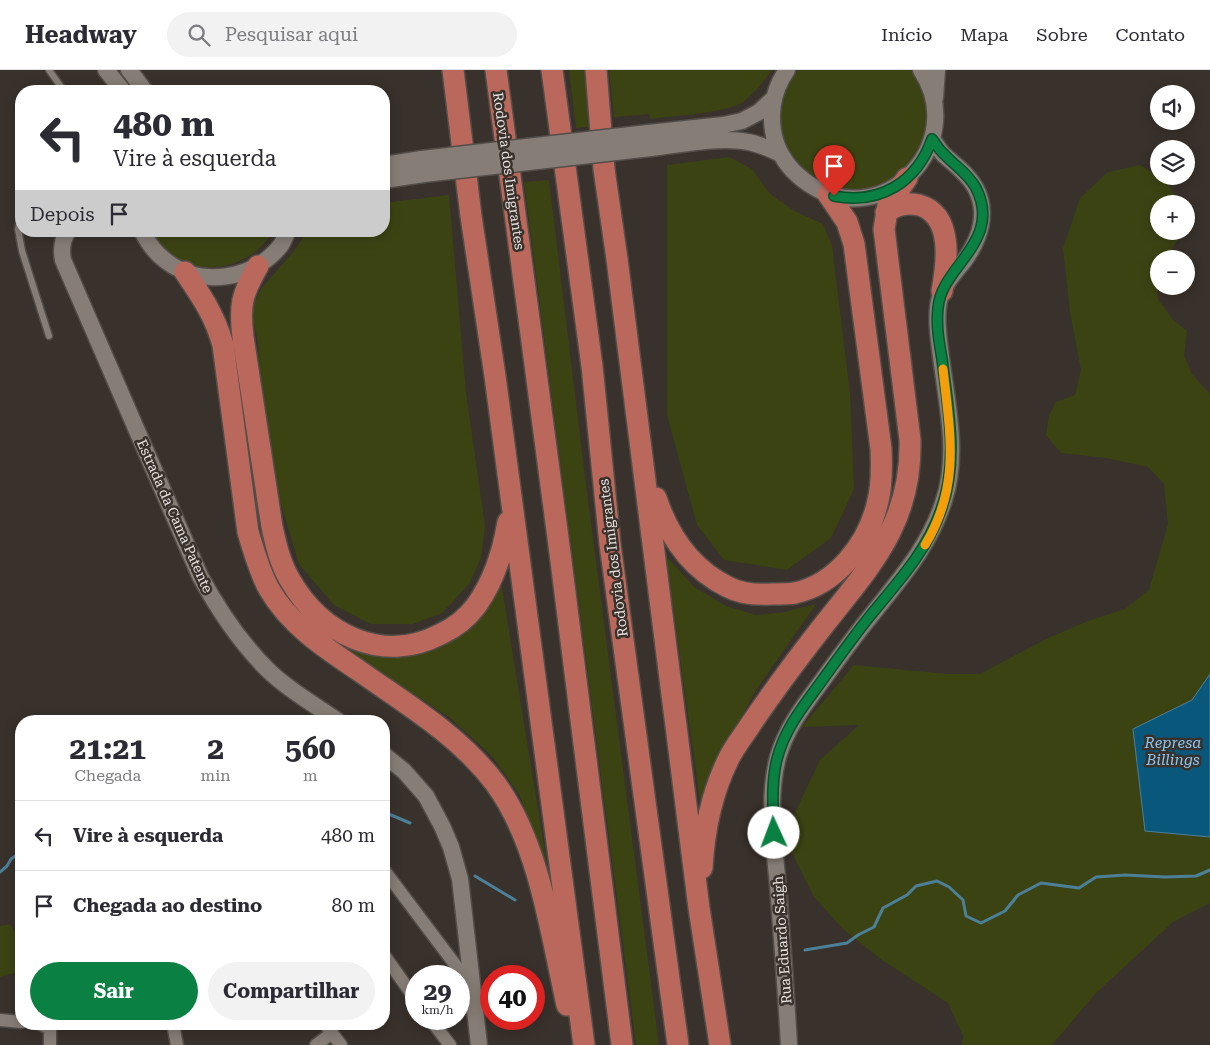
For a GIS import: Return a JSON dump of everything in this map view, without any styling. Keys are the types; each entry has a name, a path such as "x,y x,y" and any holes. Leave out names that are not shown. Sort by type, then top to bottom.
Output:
{"highway":[{"path":"453,70 471,216 584,1045"},
{"name":"Rodovia dos Imigrantes","path":"496,70 560,553 622,1045"},
{"name":"Rodovia dos Imigrantes","path":"552,70 592,366 610,544 678,1045"},
{"path":"596,70 604,169 716,1040"},
{"path":"699,908 702,857 708,820 717,786 729,757 780,680 873,562 892,531 905,497 911,465 910,440 884,230 886,212 893,196 907,178"},
{"path":"642,455 664,520 680,548 706,574 730,588 759,595 795,593 822,583 845,564 864,538 877,506 882,476 882,449 854,244 847,222 828,194"},
{"path":"886,212 896,206 913,204 924,207 936,218 942,230 946,251 942,291"},
{"path":"258,266 245,288 242,303 241,318 246,356 278,554 290,580 309,608 331,627 355,640 379,647 404,647 429,641 454,627 475,607 487,588 505,542 511,499"},
{"path":"185,272 207,304 217,325 222,345 248,532 256,560 269,589 288,614 322,645 425,717 462,747 495,783 517,820 535,866 576,1045"}],"street":[{"path":"106,70 118,85"},
{"path":"129,70 140,85"},
{"path":"786,70 774,98 772,126 781,154 790,168 812,187 828,194 848,198 869,196 890,190 907,178 922,162 932,139 935,120 934,105 937,70"},
{"path":"921,70 929,84 934,105"},
{"path":"390,165 423,167 650,141 742,121 759,112 774,98"},
{"name":"Rua Eduardo Saigh","path":"789,1045 774,833 774,779 777,759 786,732 792,721 917,556 941,511 948,485 951,454 938,325 938,304 942,291 972,248 980,230 982,211 979,196 971,181 961,168 942,152 932,139"},
{"path":"650,141 740,141 758,145 781,154"},
{"path":"922,162 935,158 951,161"},
{"path":"390,178 423,167"},
{"name":"Estrada da Cama Patente","path":"65,237 61,252 63,260 200,576 218,609 270,672 329,715"},
{"path":"68,270 70,250 76,237"},
{"path":"145,237 150,246 166,261 185,272 210,278 235,276 258,266 281,245 285,237"},
{"path":"390,760 426,796 451,847 460,879 479,1045"},
{"path":"390,878 473,989"},
{"path":"390,963 405,985"},
{"path":"0,1020 15,1021"},
{"path":"46,1030 50,1045"},
{"path":"174,1030 177,1045"},
{"path":"316,1045 327,1030"},
{"path":"329,1030 340,1045"},
{"path":"438,1030 450,1045"}],"lane":[{"path":"49,70 60,85"},
{"path":"19,237 22,251 49,336"}],"green space":[{"path":"569,70 585,70 588,127 576,128"},
{"path":"609,70 772,70 751,95 735,106 650,119 649,114 614,117"},
{"path":"798,70 910,70 921,87 928,113 926,136 917,156 903,173 885,184 864,191 841,190 818,182 804,172 790,154 781,127 783,97"},
{"path":"729,157 752,169 770,194 796,212 823,224 832,246 850,393 854,489 831,538 787,570 724,560 697,525 667,415 667,165"},
{"path":"1140,165 1150,171 1150,185 1168,185 1175,195 1150,195 1150,240 1178,240 1171,250 1150,250 1150,295 1158,295 1158,299 1173,320 1187,331 1184,356 1192,374 1210,394 1210,674 1192,700 1133,729 1145,831 1210,837 1210,903 1173,922 1095,994 1052,1045 962,1045 963,1036 948,1003 882,960 843,929 814,897 789,847 793,817 820,760 859,725 802,727 854,665 948,674 980,674 1046,639 1088,621 1125,609 1149,590 1168,524 1164,484 1148,467 1106,458 1061,453 1046,435 1049,416 1056,402 1075,395 1081,370 1070,312 1063,248 1080,198 1108,172"},
{"path":"549,180 586,485 659,1045 636,1045 524,182"},
{"path":"449,195 466,393 485,526 481,558 469,584 442,613 413,624 371,624 334,605 299,564 274,480 262,414 258,342 251,310 261,289 294,251 303,237 390,237 390,202"},
{"path":"156,237 269,237 250,255 240,261 209,267 199,266 178,259"},
{"path":"666,556 694,587 726,606 756,615 784,612 816,604 756,690 716,764 701,808"},
{"path":"500,576 551,889 535,834 519,794 492,756 450,718 378,670 332,643 367,655 399,657 432,651 457,636"},
{"path":"10,924 15,933 15,973 0,977 0,926"}],"water":[{"name":"Represa Billings","path":"1210,674 1210,837 1145,831 1133,729 1192,700"}],"waterway":[{"path":"390,815 410,823"},
{"path":"0,872 15,856"},
{"path":"805,950 847,943 874,927 883,908 907,895 916,886 937,881 949,887 963,900 966,916 981,923 1005,911 1018,895 1041,883 1079,888 1096,877 1125,875 1196,876 1210,870"},
{"path":"475,876 515,900"}],"slow traffic":[{"path":"925,545 941,511 950,472 949,420 943,369"}],"route":[{"path":"774,833 774,779 777,759 786,732 802,707 917,556 941,511 948,485 951,454 937,317 938,304 942,291 972,248 982,220 981,203 976,188 961,168 951,161 932,139 922,162 897,186 880,194 859,198 834,196"}]}
